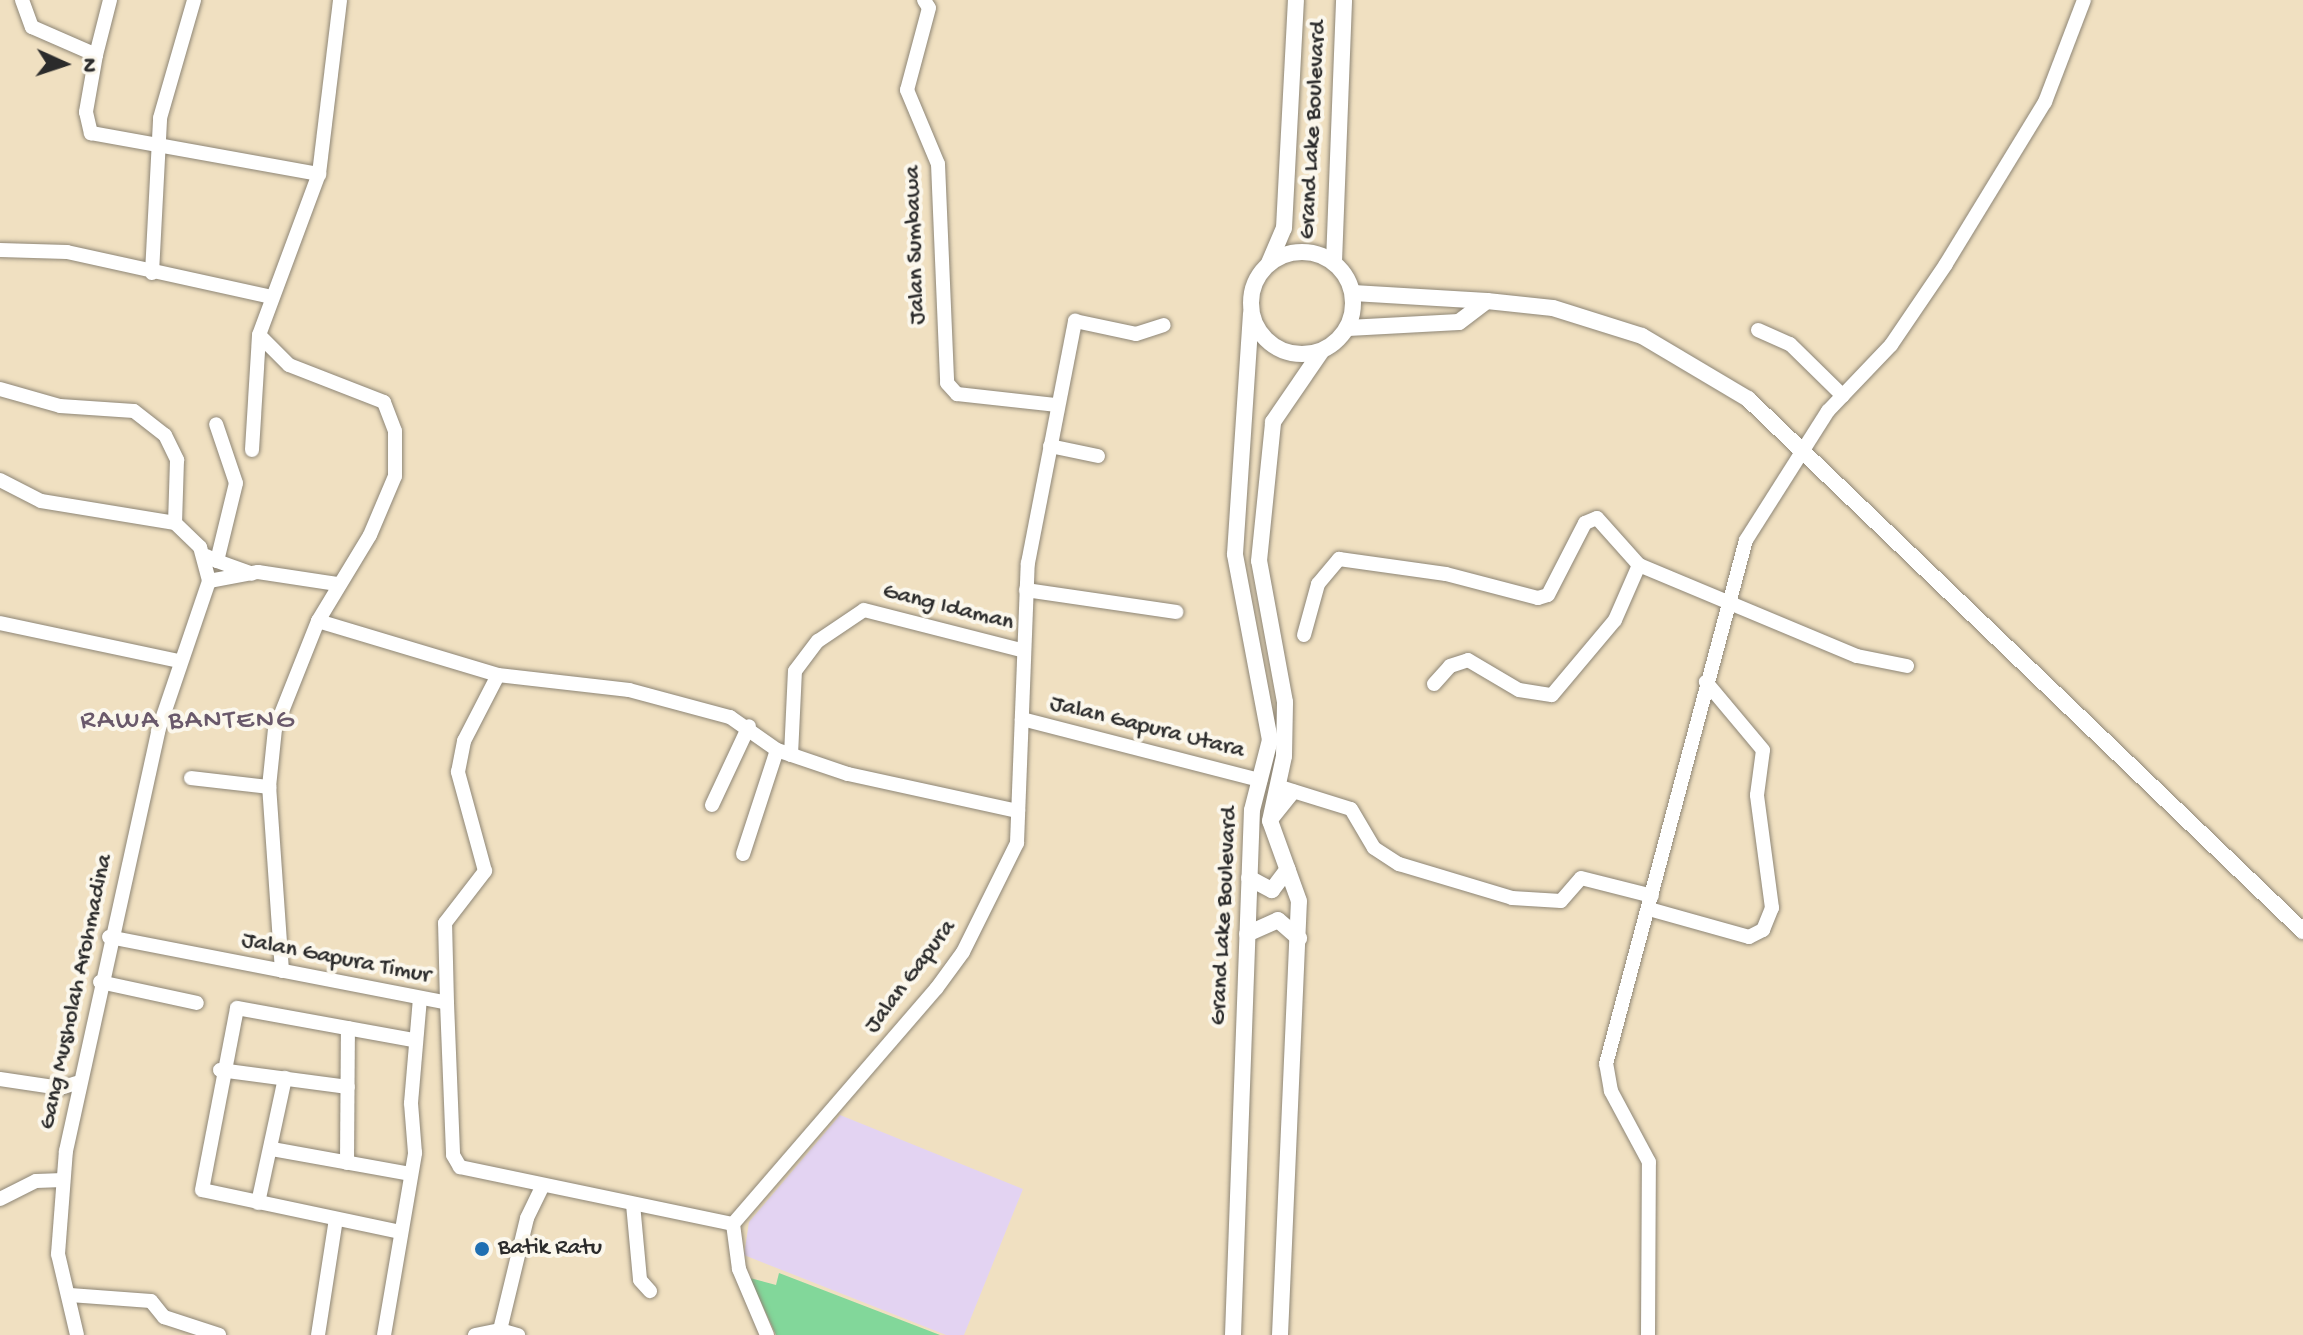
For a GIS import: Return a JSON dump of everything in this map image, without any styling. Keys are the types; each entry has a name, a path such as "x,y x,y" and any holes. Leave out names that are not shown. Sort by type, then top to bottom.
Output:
{"street":[{"path":"22,0 32,27 96,55"},
{"path":"110,0 96,55 88,130 160,147 319,174"},
{"path":"152,273 160,118 194,0"},
{"path":"252,450 259,335 319,174 340,0"},
{"name":"Jalan Sumbawa","path":"924,0 929,8 907,90 938,164 947,383 957,394 1057,405"},
{"name":"Grand Lake Boulevard","path":"1268,264 1284,228 1296,0"},
{"name":"Grand Lake Boulevard","path":"1334,262 1344,0"},
{"path":"1648,1335 1649,1162 1611,1091 1606,1064 1727,600 1746,540 1843,396 1919,306 2045,102 2084,0"},
{"path":"0,250 67,252 271,297"},
{"path":"1348,328 1353,293 1334,262 1301,251 1268,264 1251,296 1251,314 1278,348 1321,352 1348,328 1459,322 1487,301"},
{"path":"1353,293 1553,308 1642,336 1715,375 1804,453 2303,931"},
{"name":"Grand Lake Boulevard","path":"1251,314 1235,554 1270,720 1270,821 1299,901 1280,1335"},
{"name":"Jalan Gapura","path":"733,1224 963,952 1007,871 1018,811 1021,650 1038,484 1050,446 1075,321 1136,334 1164,325"},
{"path":"1758,330 1790,344 1843,396"},
{"path":"259,335 289,365 357,388 390,411 395,476 388,500 337,584 284,695 269,787 282,971"},
{"name":"Grand Lake Boulevard","path":"1233,1335 1249,878 1285,702 1259,590 1268,445 1283,398 1321,352"},
{"path":"0,389 60,406 134,411 149,421 177,460 175,523"},
{"path":"216,424 236,471 211,559 209,581 288,572 337,584"},
{"path":"1050,446 1098,456"},
{"path":"0,480 41,501 175,523 211,559 252,574"},
{"path":"1304,635 1318,584 1339,559 1446,574 1538,598 1548,595 1585,523 1597,518 1639,565 1857,656 1907,666"},
{"path":"1434,684 1450,666 1468,660 1519,690 1552,695 1615,620 1639,565"},
{"name":"Gang Musholah Arohmadina","path":"77,1335 58,1254 63,1180 80,1082 109,937 179,661 209,581"},
{"path":"1026,590 1176,612"},
{"name":"Gang Idaman","path":"784,752 802,656 864,610 1021,650"},
{"path":"318,621 498,675 629,690 749,726 784,752 915,793 1018,811"},
{"path":"0,623 179,661"},
{"path":"447,1003 445,923 485,871 458,772 464,741 498,675"},
{"path":"1650,902 1749,937 1763,930 1772,908 1757,795 1763,750 1706,682"},
{"name":"Jalan Gapura Utara","path":"1022,719 1268,783 1351,809 1374,848 1399,864 1512,898 1561,901 1581,878 1650,902"},
{"path":"712,805 749,726"},
{"path":"743,854 784,752"},
{"path":"191,778 269,787"},
{"path":"1270,821 1294,791"},
{"path":"1249,878 1272,890 1288,869"},
{"path":"1247,934 1278,920 1299,938"},
{"name":"Jalan Gapura Timur","path":"109,937 447,1003 457,1163 542,1187 733,1224"},
{"path":"100,982 197,1003"},
{"path":"384,1335 406,1173 415,1153 413,1040 420,998"},
{"path":"400,1232 201,1192 220,1070 237,1008 413,1040"},
{"path":"347,1163 348,1028"},
{"path":"220,1070 348,1087"},
{"path":"258,1203 285,1078"},
{"path":"0,1079 60,1088 80,1082"},
{"path":"272,1149 406,1173"},
{"path":"0,1199 36,1181 63,1180"},
{"path":"500,1330 527,1218 542,1187"},
{"path":"633,1204 640,1280 650,1291"},
{"path":"318,1335 336,1219"},
{"path":"733,1224 739,1269 767,1335"},
{"path":"70,1295 151,1301 164,1317 219,1335"},
{"path":"475,1335 500,1330 518,1335"}],"shaded area":[{"path":"840,1115 1023,1189 964,1335 946,1335 744,1255 749,1222"}],"green space":[{"path":"779,1273 940,1335 776,1335 750,1278 776,1285"}],"place":[{"name":"Batik Ratu","path":"482,1249"}],"district":[{"name":"RAWA BANTENG","path":"188,722"}]}
